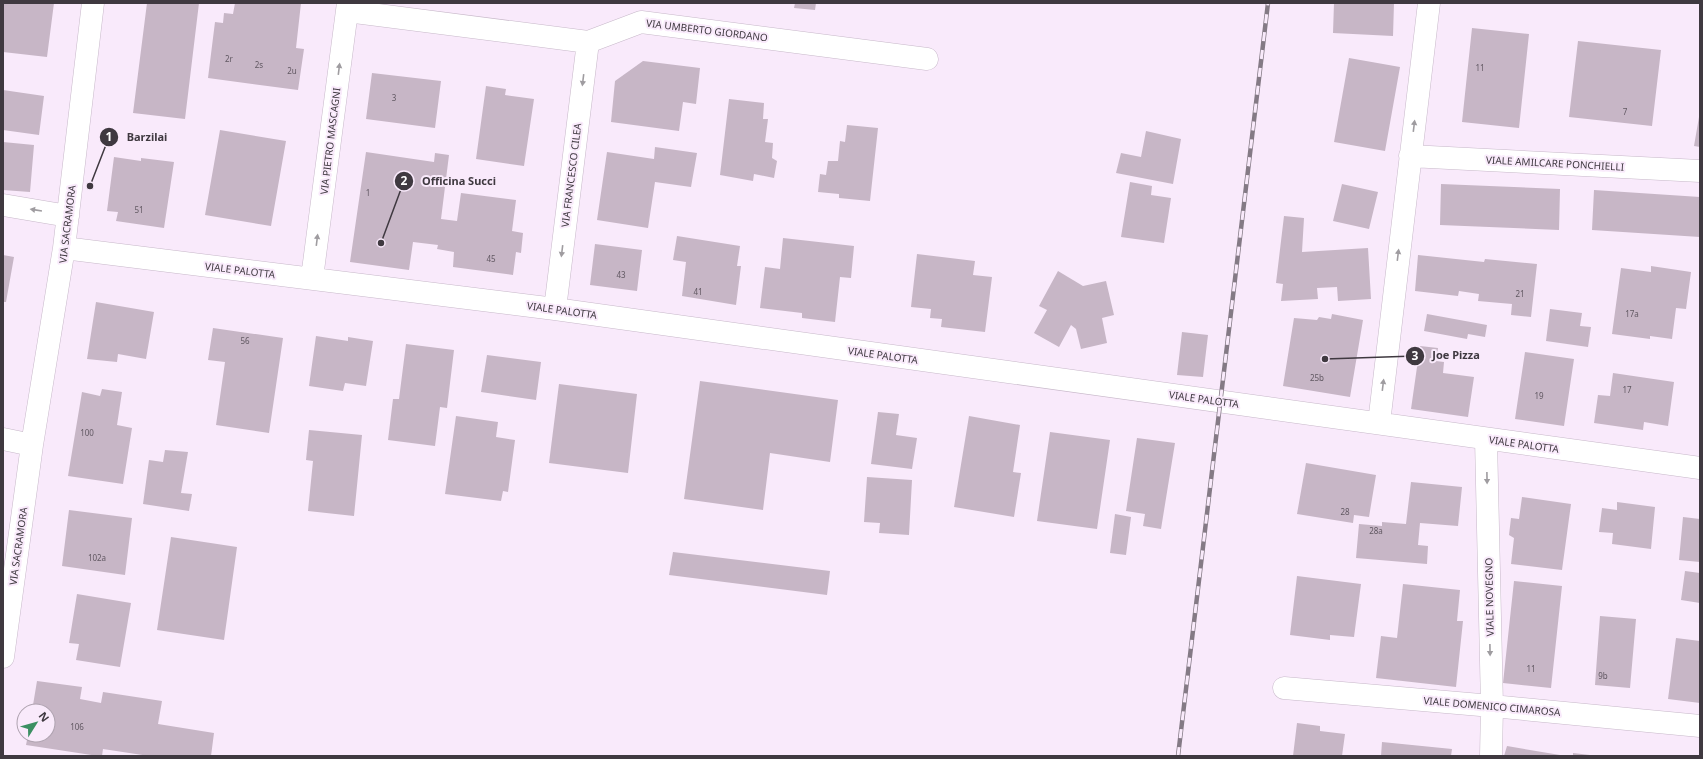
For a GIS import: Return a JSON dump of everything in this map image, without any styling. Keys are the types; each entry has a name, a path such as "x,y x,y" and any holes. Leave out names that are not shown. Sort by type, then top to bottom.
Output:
{"street":[{"name":"VIA SACRAMORA","path":"4,650 31,451 64,248 93,3"},
{"path":"1379,423 1429,3"},
{"name":"VIA UMBERTO GIORDANO","path":"347,7 588,42 641,22 927,60"},
{"name":"VIA PIETRO MASCAGNI","path":"312,278 347,7"},
{"name":"VIA FRANCESCO CILEA","path":"555,309 588,42"},
{"name":"VIALE AMILCARE PONCHIELLI","path":"1410,156 1700,171"},
{"path":"3,205 68,216"},
{"name":"VIALE PALOTTA","path":"64,248 555,309 1700,468"},
{"path":"3,439 31,451"},
{"name":"VIALE NOVEGNO","path":"1486,439 1492,706 1491,756"},
{"path":"3,452 31,451"},
{"name":"VIALE DOMENICO CIMAROSA","path":"1284,688 1700,726"}],"building":[{"path":"3,3 54,3 47,57 3,52"},
{"path":"147,3 199,3 185,119 133,113"},
{"path":"235,3 301,3 296,48 304,49 298,90 208,78 215,22 223,23 224,13 233,14"},
{"path":"795,3 816,3 815,10 794,8"},
{"path":"1334,3 1394,3 1393,36 1333,33"},
{"path":"1472,28 1529,34 1519,128 1462,122"},
{"path":"1578,41 1661,50 1652,126 1569,117"},
{"path":"1349,58 1400,67 1385,151 1334,142"},
{"path":"643,61 700,68 696,104 683,102 679,131 611,122 615,81"},
{"path":"372,73 441,81 435,128 366,119"},
{"path":"486,86 506,89 505,95 534,99 524,166 476,159"},
{"path":"3,90 44,96 39,135 3,130"},
{"path":"729,99 764,103 763,119 768,119 765,142 773,143 772,158 777,161 774,178 754,174 753,181 720,175"},
{"path":"1700,117 1700,147 1694,146"},
{"path":"847,125 878,128 870,201 839,198 839,194 818,192 820,174 826,175 828,161 838,161 840,141 845,142"},
{"path":"220,130 286,141 271,226 205,215"},
{"path":"1146,131 1181,139 1173,184 1116,173 1121,153 1141,157"},
{"path":"3,142 34,145 30,192 3,190"},
{"path":"655,147 697,153 691,187 655,182 648,228 597,220 607,152 654,159"},
{"path":"366,152 434,162 435,153 449,155 441,219 457,221 461,193 516,200 512,231 523,233 521,253 516,252 513,275 453,267 454,252 437,249 438,245 413,242 409,270 350,262"},
{"path":"114,157 141,161 141,158 174,162 164,228 116,221 118,212 107,211"},
{"path":"1130,182 1152,186 1151,195 1171,198 1164,243 1121,237"},
{"path":"1342,184 1378,192 1369,229 1333,221"},
{"path":"1441,184 1560,189 1559,230 1440,225"},
{"path":"1594,190 1700,197 1700,237 1592,230"},
{"path":"1284,216 1304,218 1302,252 1368,248 1371,299 1338,301 1337,287 1317,288 1318,299 1281,301 1283,284 1276,283"},
{"path":"677,236 740,246 737,266 741,266 736,305 682,296 686,262 673,260"},
{"path":"783,238 854,246 851,278 840,277 835,322 802,318 802,313 760,308 765,267 780,269"},
{"path":"595,244 642,250 637,291 590,285"},
{"path":"917,254 975,261 973,275 992,277 985,332 941,327 942,319 930,318 931,309 911,307"},
{"path":"3,255 14,257 6,302 3,302"},
{"path":"1418,255 1484,262 1485,259 1537,264 1531,317 1511,315 1512,304 1478,301 1479,294 1459,291 1458,296 1415,291"},
{"path":"1651,266 1691,272 1686,309 1676,308 1672,339 1650,336 1650,339 1612,334 1621,268 1651,272"},
{"path":"1058,271 1083,286 1106,281 1114,315 1102,318 1107,343 1081,349 1076,329 1071,325 1059,347 1034,333 1047,310 1039,306"},
{"path":"96,302 154,312 146,359 118,354 117,362 87,359"},
{"path":"1550,309 1582,313 1580,326 1591,327 1588,347 1546,341"},
{"path":"1332,314 1363,320 1350,397 1283,386 1294,318 1317,320 1319,317 1331,319"},
{"path":"1427,314 1487,325 1485,337 1468,334 1467,339 1424,331"},
{"path":"213,328 283,338 269,433 216,425 225,362 208,360"},
{"path":"1182,332 1208,335 1203,377 1177,375"},
{"path":"316,336 348,341 348,337 373,341 366,386 345,383 343,391 309,386"},
{"path":"406,344 454,350 447,408 440,407 435,446 388,440 393,399 399,399"},
{"path":"1420,346 1438,348 1436,361 1444,362 1443,373 1474,377 1468,417 1411,409"},
{"path":"1525,352 1574,359 1564,426 1515,419"},
{"path":"487,355 541,362 536,400 481,392"},
{"path":"1613,373 1674,382 1668,426 1644,422 1643,430 1594,423 1598,395 1610,396"},
{"path":"700,381 838,400 830,462 770,453 763,510 684,499"},
{"path":"559,384 637,394 628,473 549,463"},
{"path":"102,389 122,392 117,425 132,428 123,484 68,476 82,392 100,396"},
{"path":"878,412 899,414 896,435 917,438 912,469 871,464"},
{"path":"456,416 498,422 496,437 515,440 508,492 503,491 501,501 445,494"},
{"path":"969,416 1020,425 1013,472 1021,473 1014,517 954,507"},
{"path":"309,430 362,435 354,516 308,511 313,461 306,460"},
{"path":"1050,432 1110,440 1097,529 1037,521"},
{"path":"1137,438 1175,443 1161,529 1143,526 1145,514 1126,511"},
{"path":"165,450 188,452 181,493 192,494 189,511 143,504 149,460 163,462"},
{"path":"1306,463 1376,475 1369,517 1354,515 1353,523 1297,514"},
{"path":"867,477 912,480 909,535 879,533 880,523 864,522"},
{"path":"1411,482 1462,487 1458,526 1420,523 1418,545 1428,546 1427,564 1356,558 1359,524 1382,526 1382,522 1406,524"},
{"path":"1522,497 1571,504 1562,570 1511,564 1514,538 1509,535 1511,518 1519,519"},
{"path":"1617,502 1655,507 1651,549 1612,544 1613,533 1599,532 1602,508 1617,510"},
{"path":"69,510 132,518 125,575 62,566"},
{"path":"1115,514 1131,517 1126,555 1110,553"},
{"path":"1683,517 1700,519 1700,562 1679,560"},
{"path":"171,537 237,547 224,640 157,630"},
{"path":"673,552 830,571 827,595 669,575"},
{"path":"1685,571 1700,573 1700,603 1681,600"},
{"path":"1297,576 1361,584 1354,637 1330,635 1330,640 1290,635"},
{"path":"1514,581 1562,586 1551,688 1503,683"},
{"path":"1403,584 1460,590 1457,621 1463,621 1456,687 1376,678 1381,636 1397,638"},
{"path":"77,594 131,603 120,667 76,660 79,644 69,643"},
{"path":"1600,616 1636,619 1630,688 1595,685"},
{"path":"1676,638 1700,641 1700,703 1668,699"},
{"path":"37,681 82,687 80,699 101,703 103,692 162,701 158,724 214,733 211,756 149,756 103,749 102,756 98,756 26,745 26,743 56,743 56,703 33,703"},
{"path":"1297,723 1320,726 1320,731 1345,734 1342,756 1293,756"},
{"path":"1382,742 1452,749 1451,756 1381,756"},
{"path":"1507,746 1560,755 1560,756 1504,756"},
{"path":"1573,753 1590,755 1590,756 1573,756"}],"railway":[{"path":"1178,756 1268,3"}],"place":[{"name":"Barzilai","path":"90,186"},
{"name":"Officina Succi","path":"381,243"},
{"name":"Joe Pizza","path":"1325,359"}]}
